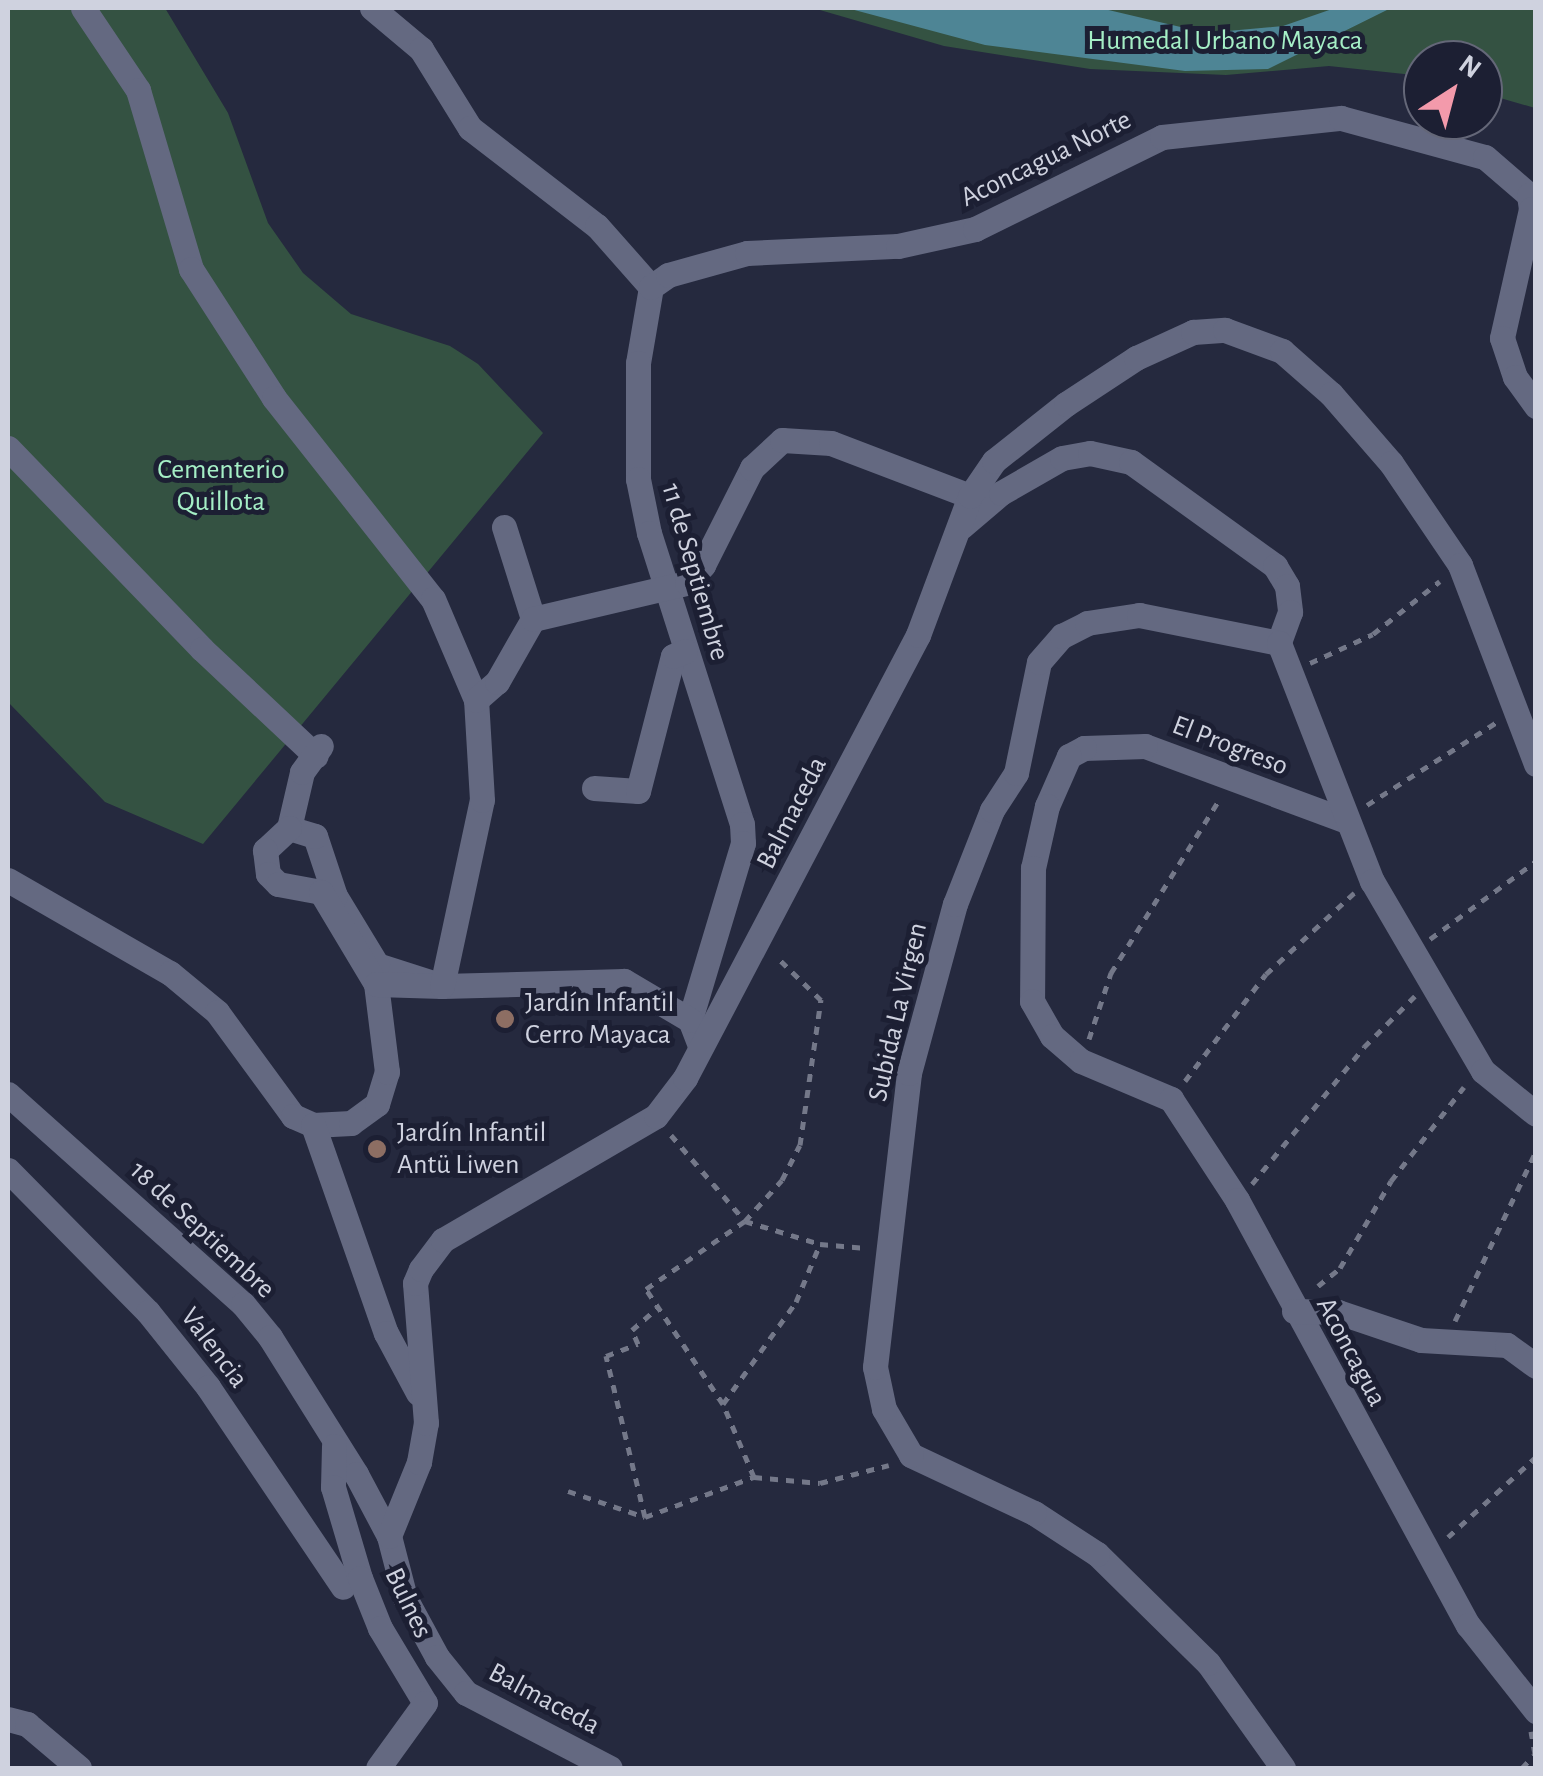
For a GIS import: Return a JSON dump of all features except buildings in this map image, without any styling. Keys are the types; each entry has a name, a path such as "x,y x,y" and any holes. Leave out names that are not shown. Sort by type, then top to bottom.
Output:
{"street":[{"path":"83,8 115,46 138,90 190,269 274,398 433,598 476,700 482,800 442,986"},
{"path":"372,8 421,49 470,128 597,226 652,287"},
{"name":"Aconcagua Norte","path":"652,287 668,275 747,253 898,246 975,229 1162,137 1341,118 1485,157 1518,181 1534,210 1502,338 1515,377 1536,406"},
{"name":"11 de Septiembre","path":"652,287 638,363 638,479 743,843 695,1032"},
{"name":"Balmaceda","path":"610,1768 466,1693 437,1657 405,1598 389,1536 419,1462 426,1406 415,1283 443,1240 656,1116 684,1078 695,1032 759,942 918,635 970,496 994,461 1136,358 1176,336 1225,330 1282,352 1332,394 1391,463 1460,565 1536,764"},
{"path":"476,700 496,682 533,620 669,590 696,574 752,468 782,440 831,443 970,496"},
{"path":"8,448 202,649 318,751 302,772 289,828 265,850 268,874 293,890 321,892 376,984 387,1072 377,1104 351,1123 314,1125 294,1116 217,1012 170,973 8,880"},
{"path":"959,530 1001,494 1062,458 1090,453 1131,462 1275,566 1287,586 1290,612 1279,643 1294,670 1344,820 1372,881 1482,1065 1536,1114"},
{"path":"504,527 533,620"},
{"name":"Subida La Virgen","path":"911,1455 884,1409 875,1367 908,1073 955,904 992,810 1016,773 1039,662 1062,636 1087,623 1140,615 1279,643"},
{"path":"594,788 638,790 673,656 685,650"},
{"name":"El Progreso","path":"1082,1061 1052,1036 1032,1001 1033,868 1058,775 1069,756 1108,746 1164,750 1344,820"},
{"path":"289,828 315,836 334,896 376,965 442,986"},
{"path":"376,984 624,981 695,1032"},
{"path":"1082,1061 1171,1100"},
{"name":"18 de Septiembre","path":"8,1094 243,1304 270,1337 389,1536"},
{"name":"Aconcagua","path":"1171,1100 1237,1200 1427,1556 1532,1709"},
{"path":"314,1125 386,1333 426,1406"},
{"name":"Valencia","path":"8,1170 148,1312 208,1387 343,1587"},
{"path":"1293,1308 1338,1312 1446,1342 1507,1345 1536,1366"},
{"name":"Bulnes","path":"334,1446 333,1487 360,1578 380,1628 426,1703 378,1768"},
{"path":"911,1455 1034,1513 1096,1554 1208,1664 1283,1768"},
{"path":"8,1719 28,1724 79,1768"}],"path":[{"path":"1294,670 1373,634 1460,565"},
{"path":"1344,820 1516,709"},
{"path":"1082,1061 1111,974 1234,775"},
{"path":"1412,952 1536,861"},
{"path":"1171,1100 1266,974 1372,881"},
{"path":"754,1477 722,1404 646,1289 745,1221 782,1180 800,1146 821,1000 759,942"},
{"path":"1237,1200 1364,1047 1430,982"},
{"path":"1293,1308 1340,1268 1391,1182 1482,1065"},
{"path":"656,1116 724,1204 745,1221 820,1244 889,1250"},
{"path":"1446,1342 1536,1151"},
{"path":"722,1404 796,1302 820,1244"},
{"path":"645,1517 606,1356 638,1344 632,1330 658,1307"},
{"path":"568,1490 645,1517 754,1477 820,1483 911,1455"},
{"path":"1427,1556 1536,1457"},
{"path":"1522,1768 1534,1754 1532,1709"}],"green space":[{"name":"Cementerio Quillota","path":"8,8 165,8 228,113 268,223 303,273 351,314 450,346 478,364 543,433 203,844 105,802 8,702"},
{"name":"Humedal Urbano Mayaca","path":"813,8 1535,8 1535,108 1503,99 1503,40 1403,40 1403,74 1329,66 1226,75 1090,69 944,46"}],"water":[{"path":"847,8 1100,8 1206,33 1283,26 1335,8 1391,8 1268,69 1185,71 985,45"}],"place":[{"name":"Jardín Infantil Cerro Mayaca","path":"505,1019"},
{"name":"Jardín Infantil Antü Liwen","path":"377,1149"}]}
